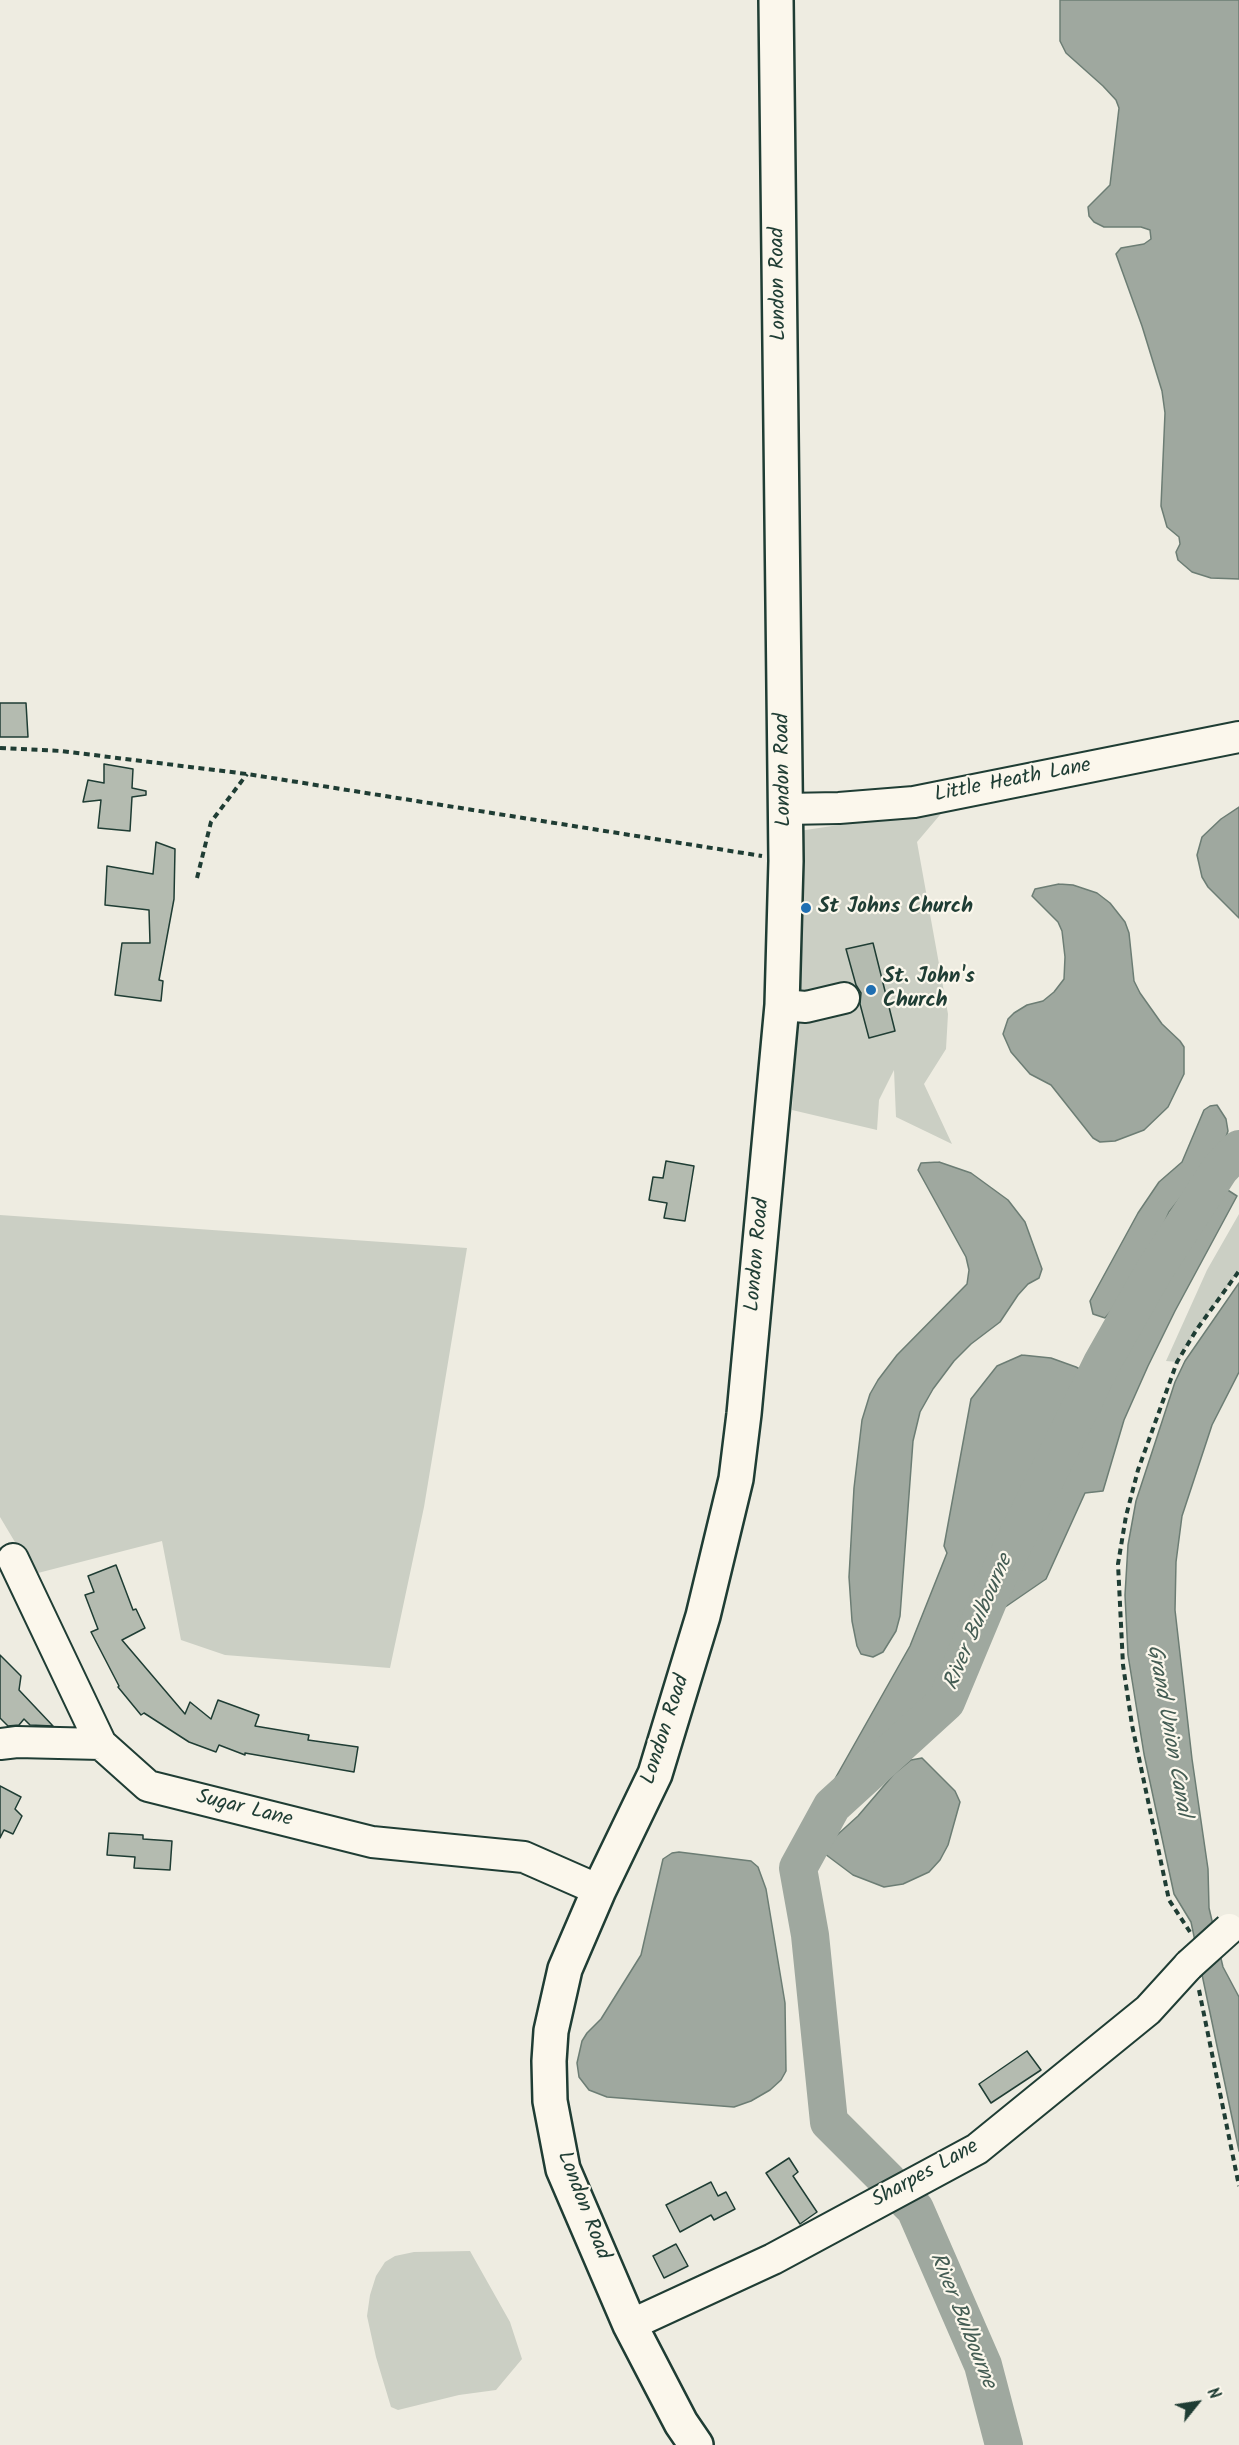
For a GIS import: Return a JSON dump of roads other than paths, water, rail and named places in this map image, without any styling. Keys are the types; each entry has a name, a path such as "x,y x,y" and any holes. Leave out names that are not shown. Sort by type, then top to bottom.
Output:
{"main road":[{"name":"London Road","path":"696,2445 681,2423 630,2325 563,2169 550,2101 551,2031 565,1969 599,1890 655,1774 704,1616 736,1479 744,1414 782,1005 786,861 776,0"}],"street":[{"name":"Little Heath Lane","path":"785,809 838,808 914,802 1239,736"},
{"path":"782,1005 806,1007 844,998"},
{"name":"Sugar Lane","path":"13,1559 101,1744 148,1786 372,1842 524,1857 599,1890"},
{"path":"0,1744 17,1742 101,1744"},
{"name":"Sharpes Lane","path":"630,2325 772,2259 977,2150 1148,2010 1193,1963 1234,1926"}],"water":[{"path":"1060,0 1239,0 1239,579 1211,578 1192,572 1178,560 1176,552 1180,544 1179,537 1167,527 1161,506 1165,413 1162,391 1116,254 1121,248 1144,244 1151,239 1150,230 1141,227 1104,227 1094,222 1089,216 1088,207 1110,185 1119,108 1116,100 1103,86 1066,53 1060,41"},
{"path":"1239,807 1239,918 1208,887 1202,877 1197,855 1202,837 1221,819"},
{"path":"1059,884 1073,885 1097,893 1110,903 1125,922 1129,933 1134,981 1162,1024 1184,1047 1184,1074 1168,1107 1144,1130 1115,1141 1100,1142 1093,1138 1051,1085 1030,1074 1011,1052 1003,1034 1008,1019 1014,1013 1027,1005 1043,1001 1064,979 1065,957 1062,931 1058,922 1032,896 1035,889"},
{"path":"1217,1105 1226,1119 1228,1131 1224,1143 1169,1212 1154,1246 1117,1304 1105,1318 1093,1314 1090,1301 1138,1213 1159,1182 1182,1162 1204,1110"},
{"path":"939,1162 971,1173 1008,1200 1025,1222 1042,1269 1039,1278 1028,1284 1018,1295 1000,1322 971,1344 954,1361 933,1389 920,1412 913,1441 900,1616 896,1631 883,1652 873,1657 861,1654 857,1646 852,1621 849,1577 854,1488 862,1420 870,1394 878,1380 897,1355 967,1284 969,1270 966,1257 918,1170 921,1163"},
{"path":"1223,1187 1237,1196 1148,1366 1124,1420 1103,1491 1085,1493 1046,1579 998,1612 1048,1491 1111,1360 1137,1316"},
{"name":"Grand Union Canal","path":"1239,1283 1239,1372 1212,1425 1182,1516 1176,1562 1175,1610 1192,1759 1208,1869 1209,1908 1223,1967 1239,1997 1239,2151 1191,1922 1174,1894 1144,1754 1128,1655 1125,1595 1128,1545 1136,1501 1175,1382 1185,1361"},
{"path":"1022,1355 1051,1358 1087,1373 1017,1513 942,1683 925,1708 839,1790 832,1784 910,1646 947,1553 944,1546 971,1399 997,1366"},
{"path":"922,1758 955,1791 960,1802 948,1845 940,1860 929,1872 903,1884 884,1887 853,1875 825,1854 826,1845 858,1816 894,1774 911,1760"},
{"path":"672,1853 751,1861 758,1867 766,1889 785,2003 786,2071 781,2080 770,2090 751,2101 734,2107 607,2097 589,2090 579,2077 577,2063 582,2041 601,2019 641,1955 663,1859"}],"waterway":[{"name":"River Bulbourne","path":"888,2181 829,2122 810,1935 798,1868 832,1806 946,1702 1001,1570 1102,1363 1154,1271 1220,1169 1239,1149"},
{"name":"River Bulbourne","path":"908,2202 915,2209 983,2365 1004,2445"}],"place":[{"name":"St Johns Church","path":"806,908"},
{"name":"St. John's Church","path":"871,990"}]}
